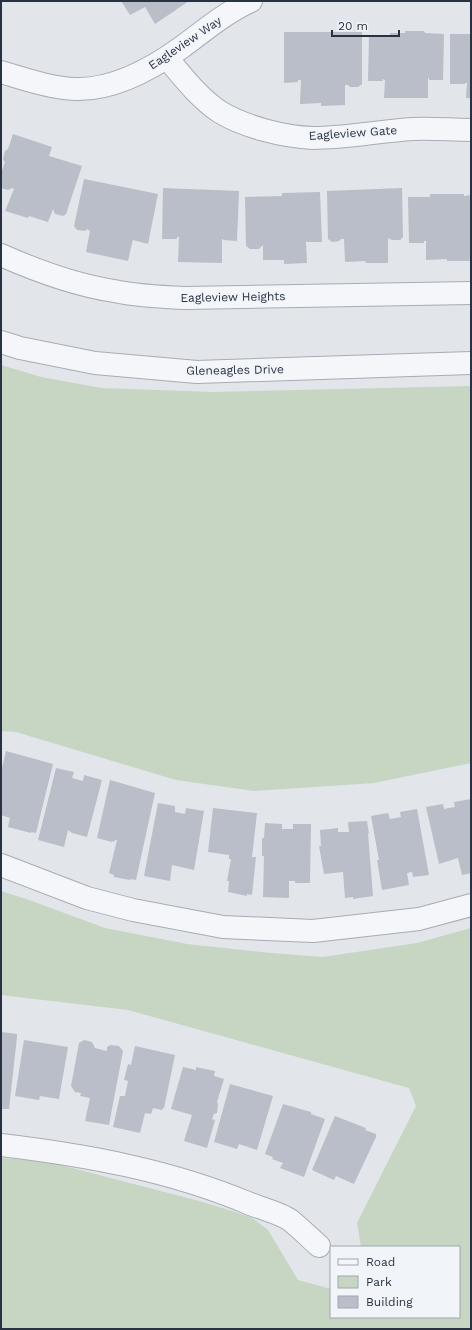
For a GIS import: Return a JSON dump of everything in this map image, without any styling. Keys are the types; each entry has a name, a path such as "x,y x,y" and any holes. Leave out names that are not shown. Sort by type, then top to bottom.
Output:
{"street":[{"name":"Eagleview Way","path":"1,72 30,80 76,89 102,86 125,80 167,58 219,20 251,1"},
{"name":"Eagleview Gate","path":"167,58 201,97 220,112 241,122 287,135 313,138 414,129 471,130"},
{"name":"Eagleview Heights","path":"1,255 32,268 74,282 114,291 150,296 184,298 471,293"},
{"name":"Gleneagles Drive","path":"1,342 20,348 95,363 197,372 471,363"},
{"path":"1,865 87,898 133,910 223,927 313,931 419,919 471,906"},
{"path":"1,1145 58,1152 132,1166 183,1180 232,1196 289,1220 319,1246"}],"green space":[{"path":"1,365 41,377 101,388 213,392 471,386 471,763 374,783 254,791 176,780 16,732 1,731"},
{"path":"1,891 105,928 187,944 271,953 323,957 417,943 471,928 471,1329 1,1329 1,1158 49,1162 203,1202 251,1217 268,1230 298,1280 330,1289 330,1318 460,1318 460,1246 361,1246 357,1223 416,1106 409,1088 128,1010 1,995"}],"building":[{"path":"121,1 189,1 155,24 145,7 130,15"},
{"path":"405,31 424,31 425,33 444,34 443,80 429,80 428,78 428,98 384,98 385,80 368,81 369,35 390,35 390,33 405,33"},
{"path":"284,32 362,32 362,84 358,87 350,87 345,85 345,105 321,106 321,103 300,104 301,80 298,80 298,82 284,83"},
{"path":"450,34 471,34 471,98 466,98 467,83 450,84"},
{"path":"13,134 52,147 49,156 82,166 66,214 63,216 55,214 53,209 48,222 5,211 14,189 12,188 8,190 1,188 1,173 5,162 3,159 5,151 8,149"},
{"path":"84,179 158,194 148,244 133,239 128,261 86,252 90,231 87,229 85,231 77,230 74,226"},
{"path":"163,188 239,191 237,241 222,239 222,263 178,262 179,237 177,237 177,239 162,239"},
{"path":"402,188 403,237 400,240 392,240 388,238 388,263 366,263 365,261 345,262 344,239 332,242 328,239 327,191"},
{"path":"320,192 322,242 306,241 307,263 284,264 284,260 263,260 263,245 259,249 250,249 246,246 245,197 282,196 282,193"},
{"path":"430,194 471,195 470,261 447,261 447,259 426,260 426,241 424,241 424,243 409,243 408,197 430,197"},
{"path":"6,751 53,764 36,833 8,827 10,818 1,815 1,772"},
{"path":"56,768 74,772 72,778 83,781 84,775 102,780 87,837 72,833 68,830 64,847 38,840"},
{"path":"110,780 155,793 136,880 114,877 114,875 109,873 117,840 112,842 97,838"},
{"path":"471,799 471,873 462,875 458,858 439,864 426,807 443,804 444,809 455,807 454,802"},
{"path":"158,803 175,806 175,812 185,814 186,808 204,811 194,870 172,865 170,881 144,876"},
{"path":"213,808 257,813 252,857 256,857 252,895 247,894 247,896 228,892 229,881 227,881 231,859 229,859 229,855 208,852"},
{"path":"417,809 429,875 413,877 412,872 407,873 409,885 382,890 377,860 379,860 371,816 388,813 390,819 401,817 400,812"},
{"path":"367,821 373,896 353,899 353,897 345,898 343,872 324,874 319,846 321,846 320,830 338,828 338,832 349,832 348,822"},
{"path":"265,823 282,824 282,829 293,829 293,824 311,824 310,883 295,883 295,881 289,881 289,898 263,897 264,856 262,856 262,838 264,838"},
{"path":"1,1032 17,1034 9,1109 1,1109"},
{"path":"24,1040 68,1047 59,1099 40,1096 39,1100 15,1096"},
{"path":"84,1040 92,1042 95,1048 107,1051 107,1047 111,1045 119,1046 123,1051 109,1125 85,1121 90,1098 80,1096 81,1093 75,1092 71,1086 79,1043"},
{"path":"135,1046 175,1055 164,1108 162,1110 153,1108 151,1114 145,1113 140,1133 113,1127 120,1096 125,1096 128,1081 124,1080 128,1064 131,1065"},
{"path":"183,1067 196,1070 196,1067 215,1071 214,1076 224,1079 217,1102 217,1113 214,1114 212,1119 215,1120 207,1148 184,1141 192,1115 171,1109"},
{"path":"230,1084 273,1096 257,1150 239,1144 237,1149 214,1142"},
{"path":"283,1104 311,1112 311,1114 325,1119 304,1177 280,1168 283,1163 272,1159 273,1157 265,1154"},
{"path":"335,1116 366,1128 365,1130 376,1134 376,1137 354,1184 336,1176 334,1180 312,1170"}]}
